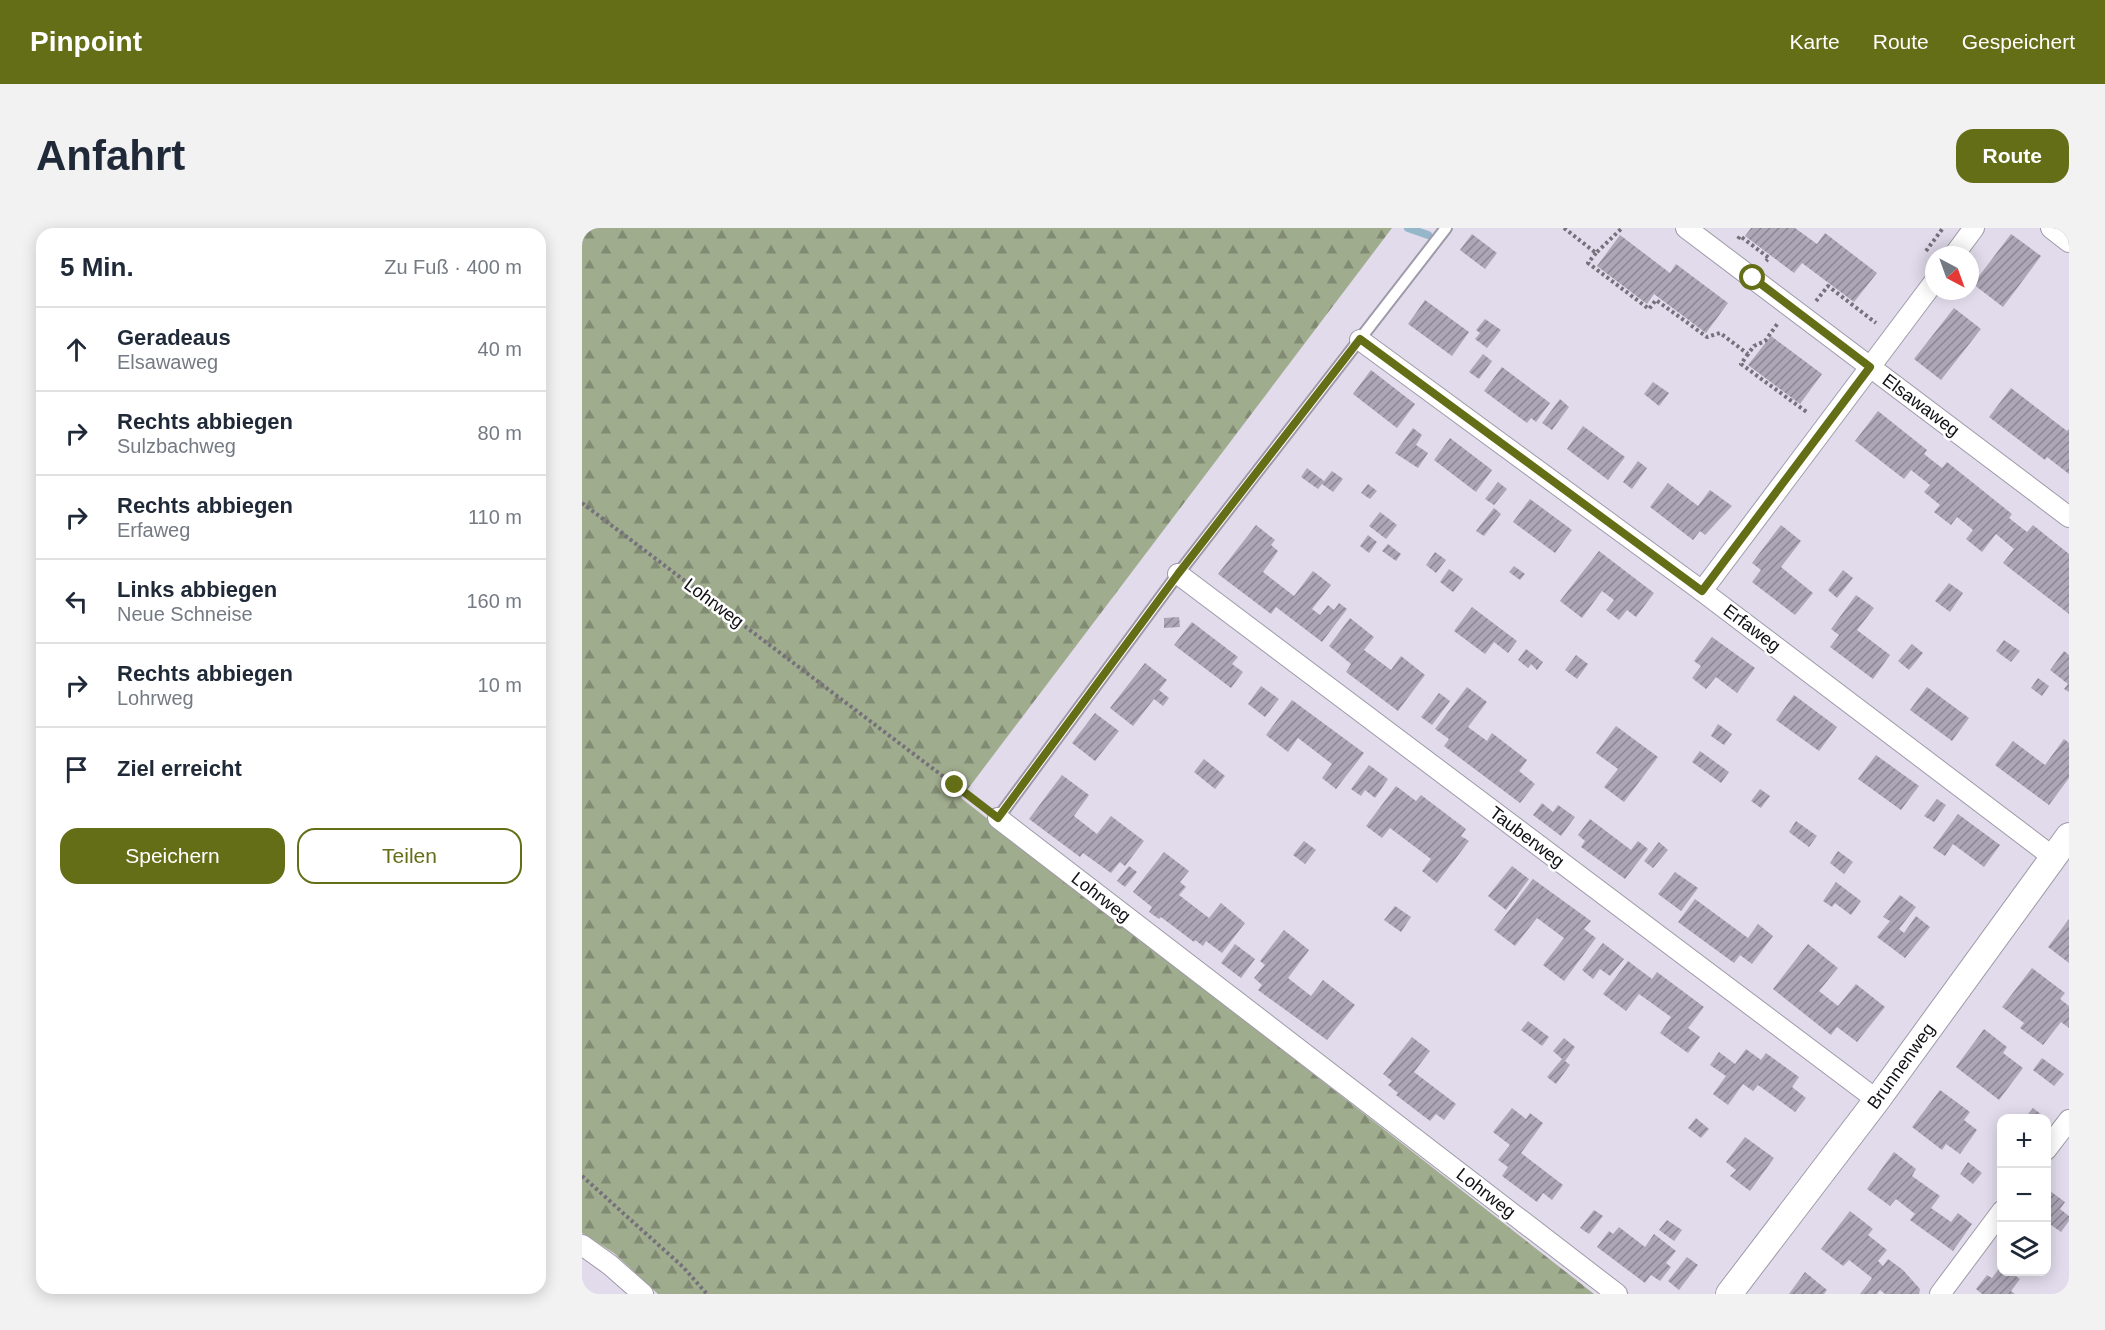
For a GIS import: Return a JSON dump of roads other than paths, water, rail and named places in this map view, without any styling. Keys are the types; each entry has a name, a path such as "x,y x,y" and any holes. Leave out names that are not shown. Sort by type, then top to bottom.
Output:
{"street":[{"name":"Elsawaweg","path":"1686,228 2069,518"},
{"path":"1961,246 1974,228"},
{"path":"2051,228 2069,242"},
{"path":"1702,591 1925,294"},
{"name":"Erfaweg","path":"1360,339 1702,591 2053,857"},
{"name":"Tauberweg","path":"1178,574 1876,1100"},
{"name":"Lohrweg","path":"998,818 1617,1294"},
{"name":"Brunnenweg","path":"1729,1294 1876,1100 2069,836"},
{"path":"2051,1143 2069,1120"},
{"path":"1940,1294 1997,1216"},
{"path":"582,1245 610,1265 643,1294"}],"lane":[{"path":"998,818 1178,574 1446,228"}],"waterway":[{"path":"1408,228 1428,235"}]}
